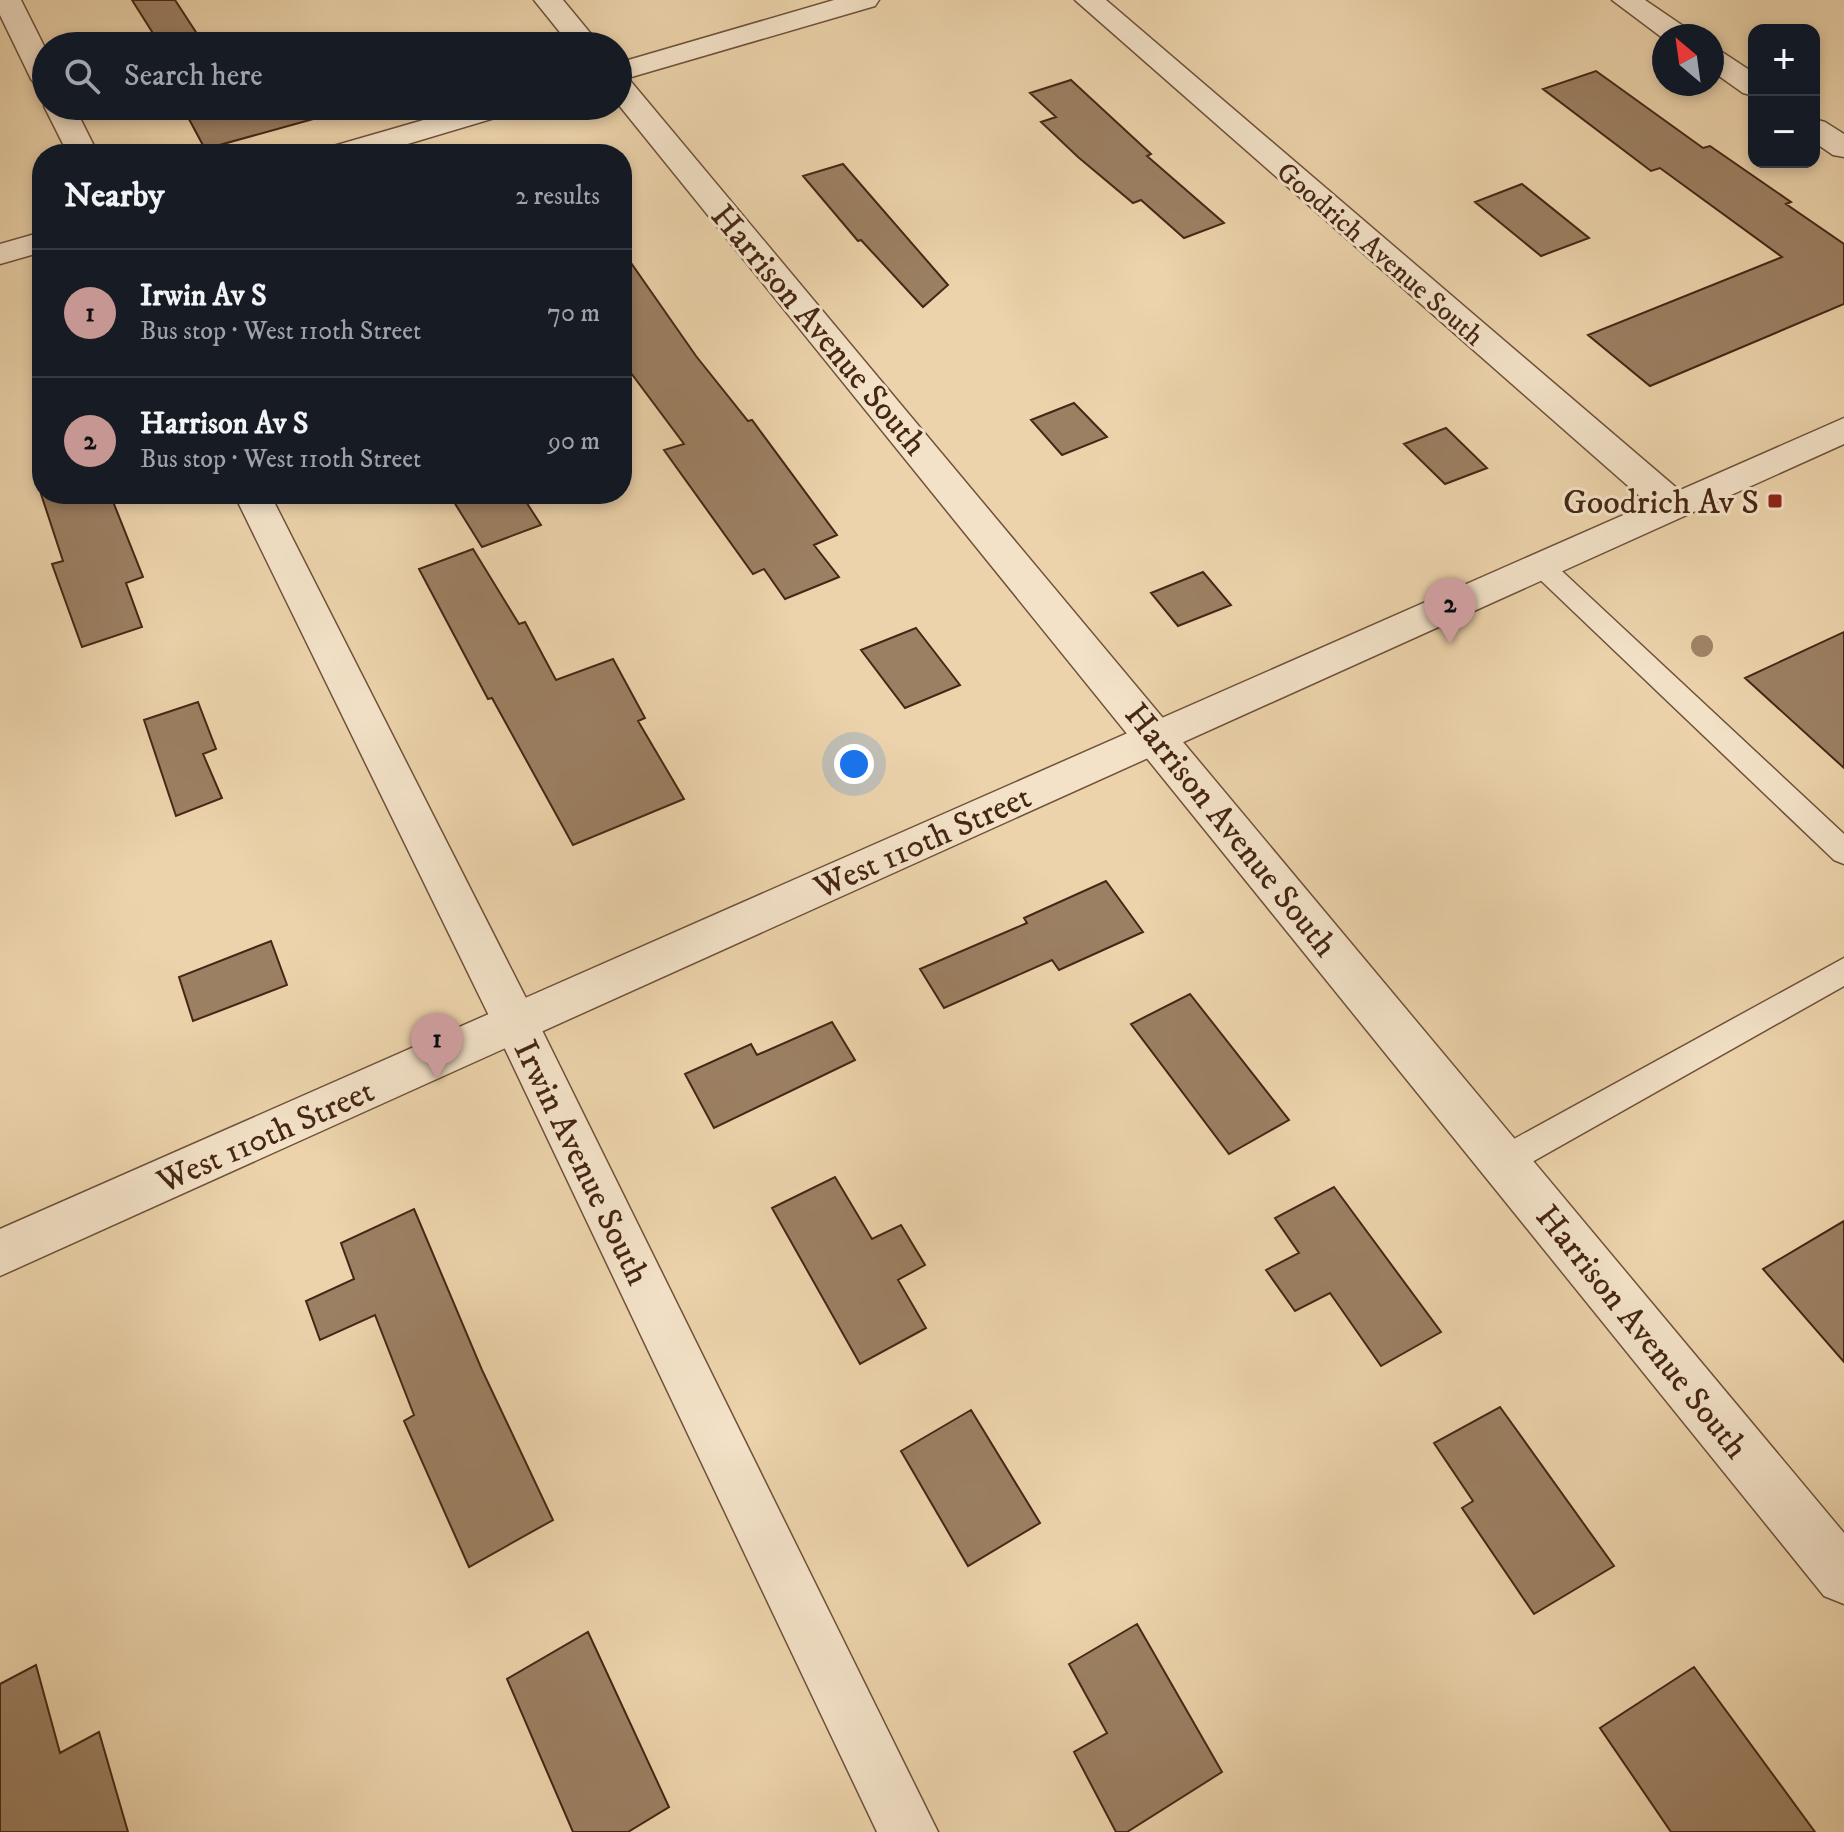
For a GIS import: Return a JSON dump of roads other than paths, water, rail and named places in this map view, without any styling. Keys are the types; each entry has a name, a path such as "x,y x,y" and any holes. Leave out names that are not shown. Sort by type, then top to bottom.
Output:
{"street":[{"path":"7,0 32,51"},
{"path":"548,0 574,32"},
{"path":"632,68 865,0"},
{"name":"Goodrich Avenue South","path":"1089,0 1673,505"},
{"path":"1626,0 1661,24"},
{"path":"1724,66 1748,83"},
{"name":"Harrison Avenue South","path":"632,102 1844,1576"},
{"path":"66,120 78,144"},
{"path":"375,144 456,120"},
{"path":"1820,132 1844,148"},
{"path":"0,254 32,245"},
{"name":"West 110th Street","path":"0,1253 1844,430"},
{"name":"Irwin Avenue South","path":"257,504 516,1024 908,1832"}],"lane":[{"path":"1540,565 1844,852"},
{"path":"1504,1161 1844,971"}],"place":[{"name":"Goodrich Av S","path":"1775,501"},
{"name":"Harrison Av S","path":"1450,644"},
{"name":"Irwin Av S","path":"437,1079"}]}
